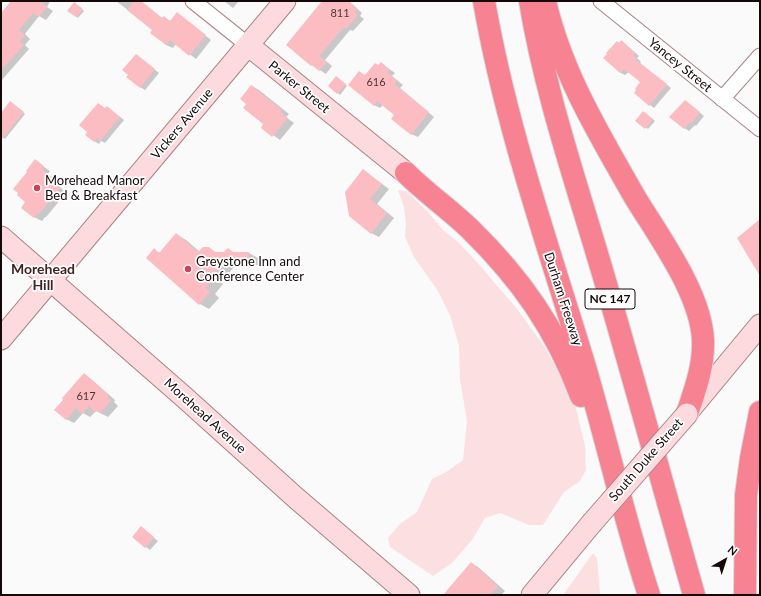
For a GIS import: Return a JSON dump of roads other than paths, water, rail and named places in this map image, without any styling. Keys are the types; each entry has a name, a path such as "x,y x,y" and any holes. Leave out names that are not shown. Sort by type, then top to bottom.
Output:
{"highway":[{"name":"Durham Freeway","path":"484,1 500,80 533,203 597,406 633,546 649,595"},
{"name":"NC 147","path":"530,1 535,32 554,111 605,281 694,595"},
{"path":"545,1 558,49 588,114 674,260 692,297 699,316 703,340 702,365 699,379 687,414"},
{"path":"406,173 469,229 494,254 517,280 534,303 548,326 574,379 609,482 633,546"},
{"path":"745,595 746,495 751,458 760,412"}],"main road":[{"name":"Vickers Avenue","path":"1,339 285,1"},
{"name":"Parker Street","path":"248,45 406,173"},
{"name":"Morehead Avenue","path":"1,237 184,397 296,498 409,595"},
{"name":"South Duke Street","path":"532,595 591,524 687,414 760,325"}],"street":[{"name":"Parker Street","path":"194,1 248,45"},
{"name":"Yancey Street","path":"601,1 760,129"},
{"path":"722,98 760,56"}],"place":[{"name":"Morehead Manor Bed & Breakfast","path":"37,188"},
{"name":"Greystone Inn and Conference Center","path":"188,269"}],"district":[{"name":"Morehead Hill","path":"43,278"}]}
